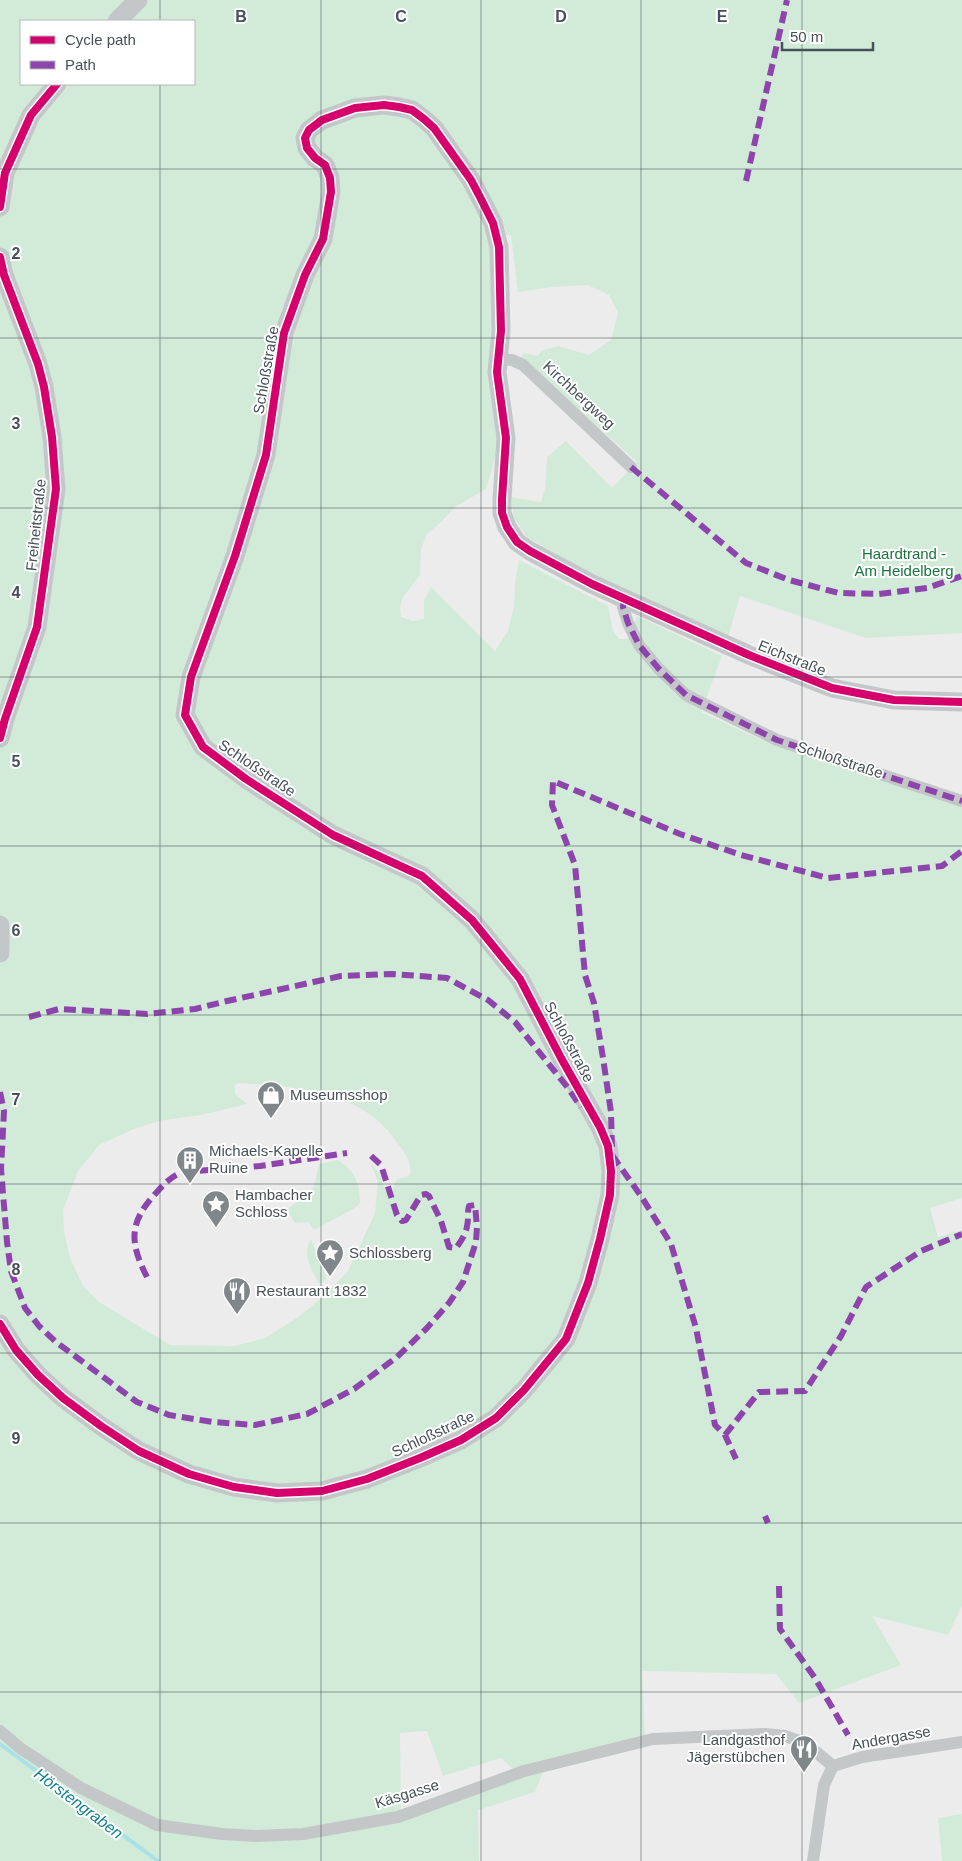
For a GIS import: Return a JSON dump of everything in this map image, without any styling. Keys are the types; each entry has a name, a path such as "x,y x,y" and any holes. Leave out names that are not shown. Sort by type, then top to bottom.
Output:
{"street":[{"path":"118,20 138,0"},
{"path":"0,207 6,173 31,115 56,85"},
{"name":"Schloßstraße","path":"0,1324 16,1350 44,1381 63,1398 139,1451 189,1474 234,1487 277,1493 322,1491 367,1479 460,1440 496,1418 524,1390 566,1339 588,1283 600,1239 610,1195 610,1158 608,1146 520,979 472,920 422,876 333,835 246,779 203,748 185,715 191,677 235,556 266,455 284,333 305,275 323,239 331,192 330,178 325,165 315,158 307,148 305,138 309,130 322,120 355,108 384,105 399,106 412,110 434,128 471,180 493,223 499,256 501,331 498,381 506,438 502,513 513,538 530,551 592,584 624,598 623,607 628,623 639,645 659,669 686,695 777,740 962,800"},
{"name":"Freiheitstraße","path":"0,257 4,274 38,364 44,387 52,436 56,489 37,627 0,738"},
{"name":"Kirchbergweg","path":"498,359 512,360 523,366 631,467"},
{"name":"Eichstraße","path":"624,598 749,655 832,688 894,700 962,702"},
{"path":"0,925 0,954"},
{"name":"Käsgasse","path":"0,1731 20,1748 81,1788 157,1825 222,1834 256,1836 303,1834 398,1817 524,1772 653,1740 765,1734 785,1736 802,1742 833,1766"},
{"name":"Andergasse","path":"833,1766 862,1757 962,1742"},
{"path":"813,1861 824,1785 833,1766"}],"green space":[{"name":"Haardtrand - Am Heidelberg","path":"0,0 962,0 962,633 866,638 740,596 728,637 594,576 527,537 514,518 511,497 541,502 545,489 547,457 566,441 612,488 637,462 527,363 519,359 524,353 538,356 541,351 558,346 589,355 611,340 618,313 609,295 588,285 518,292 511,235 489,236 492,266 498,449 486,489 455,507 427,534 421,549 420,575 403,597 400,607 401,617 413,621 424,619 424,600 431,587 495,651 508,631 514,606 519,560 608,606 613,631 619,639 627,639 637,616 722,656 701,712 773,745 962,802 962,1198 930,1208 938,1237 962,1230 962,1606 948,1635 872,1616 901,1665 799,1703 776,1674 642,1671 645,1736 516,1772 501,1758 443,1776 427,1731 400,1733 401,1811 296,1829 318,1836 544,1769 535,1792 478,1810 479,1861 0,1861","holes":["239,1083 326,1094 358,1107 372,1116 388,1131 404,1153 409,1161 410,1175 396,1180 393,1189 386,1192 379,1173 370,1162 378,1181 375,1213 348,1271 326,1294 297,1318 265,1338 235,1346 170,1345 99,1302 83,1286 70,1258 64,1232 63,1210 78,1171 99,1145 134,1129 158,1121 201,1115 247,1104 235,1094 235,1085"]},
{"path":"338,1160 349,1169 355,1178 359,1189 360,1203 355,1208 314,1230 308,1222 295,1223 287,1210 314,1187 319,1164"},
{"path":"311,1239 327,1279 319,1284 307,1256 308,1245"},
{"path":"962,1814 962,1861 942,1861 938,1818"}],"waterway":[{"name":"Hörstengraben","path":"0,1744 158,1861"}],"marked path":[{"path":"746,181 787,0"},
{"path":"631,467 746,563 789,580 839,593 879,594 927,588 962,576"},
{"path":"624,597 623,607 628,623 639,645 659,669 686,695 777,740 962,801"},
{"path":"612,1147 611,1112 603,1058 594,1003 585,975 575,865 552,805 553,781 680,834 741,855 828,878 942,866 962,851"},
{"path":"29,1017 59,1009 147,1014 195,1009 341,976 392,974 447,978 488,1000 515,1022 581,1107"},
{"path":"0,1092 4,1111 1,1169 7,1242 11,1271 25,1308 39,1326 56,1342 137,1402 169,1415 213,1422 255,1425 307,1414 354,1389 397,1357 449,1303 463,1282 476,1242 475,1205 469,1206 468,1221 461,1240 456,1248 449,1247 441,1221 429,1196 426,1194 421,1195 406,1220 402,1221 397,1215 381,1165 369,1154"},
{"path":"147,1277 141,1265 135,1243 137,1223 147,1204 165,1183 175,1176 183,1172 260,1166 347,1153"},
{"path":"612,1155 641,1196 671,1244 696,1328 715,1425 725,1435 736,1459"},
{"path":"725,1435 759,1392 805,1391 841,1336 866,1287 921,1251 962,1234"},
{"path":"765,1516 768,1523"},
{"path":"779,1586 780,1629 815,1678 848,1735"}],"cycle path":[{"path":"0,207 5,173 31,115 56,85"},
{"path":"0,1324 16,1350 38,1375 63,1398 139,1451 189,1474 234,1487 277,1493 322,1491 367,1479 420,1458 461,1440 496,1418 524,1390 566,1339 588,1283 600,1239 610,1195 611,1171 608,1146 600,1127 520,979 472,920 422,876 333,835 246,779 203,747 185,715 191,677 235,556 266,455 284,333 305,275 323,239 331,192 330,178 325,165 315,158 307,148 305,138 309,130 322,120 355,108 384,105 412,110 434,128 471,180 493,223 499,247 501,331 497,372 506,438 502,513 507,527 517,542 530,551 592,584 749,655 832,688 894,700 962,702"},
{"path":"0,257 4,275 38,364 44,387 52,437 56,489 37,627 0,738"}],"place":[{"name":"Museumsshop","path":"271,1119"},
{"name":"Michaels-Kapelle Ruine","path":"190,1184"},
{"name":"Hambacher Schloss","path":"216,1228"},
{"name":"Schlossberg","path":"330,1277"},
{"name":"Restaurant 1832","path":"237,1315"},
{"name":"Landgasthof Jägerstübchen","path":"804,1773"}]}
